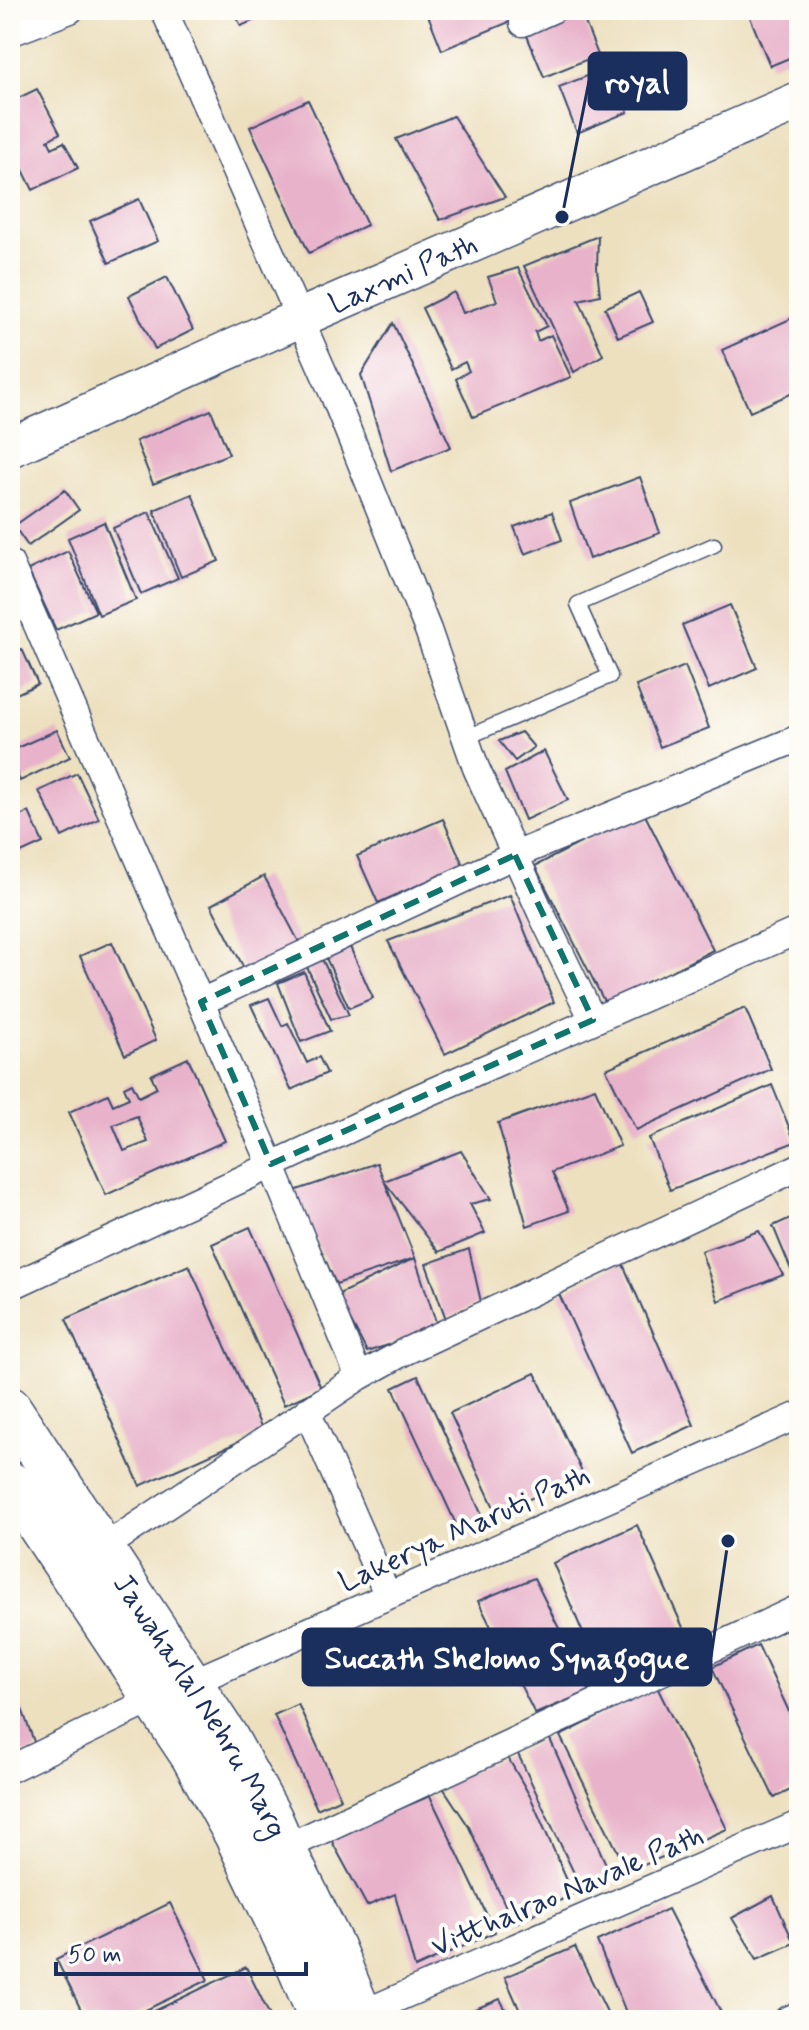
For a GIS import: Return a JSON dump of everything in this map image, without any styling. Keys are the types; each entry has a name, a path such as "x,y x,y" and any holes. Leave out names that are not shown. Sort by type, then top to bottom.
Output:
{"main road":[{"name":"Jawaharlal Nehru Marg","path":"10,1408 226,1736 271,1818 333,1947 348,2018"},
{"name":"Jawaharlal Nehru Marg","path":"10,1483 192,1756 236,1836 297,1964 348,2018"}],"street":[{"path":"10,33 70,10"},
{"path":"164,10 340,410 428,630 476,768 593,1020"},
{"path":"523,23 552,10"},
{"name":"Laxmi Path","path":"10,448 799,101"},
{"path":"10,563 271,1164 359,1377"},
{"path":"201,1002 515,855 799,738"},
{"path":"10,1287 271,1164 799,930"},
{"path":"102,1549 359,1377 404,1352 799,1167"},
{"path":"307,1411 388,1596"},
{"name":"Lakerya Maruti Path","path":"10,1769 154,1699 799,1415"},
{"path":"284,1848 799,1608"},
{"name":"Vitthalrao Navale Path","path":"348,2018 799,1824"},
{"path":"787,2020 799,2015"}],"lane":[{"path":"465,738 610,676 578,604 714,545"}],"highlighted area":[{"path":"515,855 593,1020 271,1164 201,1002"}],"building":[{"path":"233,10 277,10 241,26"},
{"path":"426,10 516,10 519,18 442,50"},
{"path":"580,10 598,55 544,77 525,31"},
{"path":"747,10 799,10 799,54 770,66"},
{"path":"610,67 628,112 577,133 559,87"},
{"path":"37,89 60,133 48,140 52,148 64,142 78,168 33,190 10,144 10,102"},
{"path":"308,100 367,225 309,253 250,127"},
{"path":"453,116 505,197 440,220 396,139"},
{"path":"139,199 158,241 109,263 90,221"},
{"path":"598,236 600,295 579,300 603,355 574,372 524,266"},
{"path":"518,268 547,326 535,332 538,341 551,335 571,377 473,417 456,379 469,371 465,362 451,369 422,308 454,292 463,313 497,301 488,277"},
{"path":"167,277 193,330 155,349 129,296"},
{"path":"639,292 653,322 618,337 605,308"},
{"path":"799,315 799,390 750,412 722,350"},
{"path":"393,323 451,447 391,471 361,375"},
{"path":"211,410 229,454 153,484 136,441"},
{"path":"640,477 660,533 589,559 570,503"},
{"path":"65,490 79,510 28,546 14,526"},
{"path":"192,494 219,561 181,577 154,510"},
{"path":"149,512 178,578 141,594 113,528"},
{"path":"552,512 562,540 525,554 514,527"},
{"path":"104,522 136,600 99,615 68,538"},
{"path":"68,551 96,612 56,630 28,570"},
{"path":"730,605 757,668 709,689 682,625"},
{"path":"22,649 38,684 10,697 10,654"},
{"path":"685,666 709,728 660,747 636,686"},
{"path":"57,730 70,757 20,781 10,759 10,751"},
{"path":"521,732 534,747 515,761 499,741"},
{"path":"544,751 568,800 525,820 505,772"},
{"path":"77,773 99,819 62,837 39,791"},
{"path":"643,811 713,950 606,1005 535,866"},
{"path":"29,812 43,843 10,858 10,820"},
{"path":"443,819 463,865 378,903 357,856"},
{"path":"264,876 300,944 246,972 211,905"},
{"path":"510,895 554,1002 445,1054 388,941"},
{"path":"112,942 156,1040 125,1055 80,956"},
{"path":"350,947 373,998 349,1008 326,958"},
{"path":"322,959 349,1015 331,1019 306,965"},
{"path":"304,972 330,1031 301,1042 278,983"},
{"path":"269,998 282,1026 288,1023 307,1063 319,1057 327,1073 291,1090 251,1005"},
{"path":"745,1008 771,1069 636,1130 606,1069"},
{"path":"188,1058 225,1141 106,1195 69,1112 108,1094 113,1105 129,1098 124,1087 132,1083 139,1097 157,1088 151,1075","holes":["137,1116 148,1142 124,1151 113,1125"]},
{"path":"772,1085 795,1142 670,1190 649,1138"},
{"path":"595,1088 620,1146 552,1172 569,1211 527,1226 498,1123"},
{"path":"461,1151 491,1199 470,1204 485,1233 439,1252 384,1181"},
{"path":"377,1163 415,1258 336,1284 294,1191"},
{"path":"799,1214 799,1289 773,1226"},
{"path":"250,1227 321,1388 284,1405 212,1244"},
{"path":"759,1231 783,1275 718,1301 701,1251"},
{"path":"469,1249 481,1302 446,1319 426,1264"},
{"path":"415,1258 438,1328 367,1352 337,1295"},
{"path":"622,1262 694,1425 632,1453 559,1294"},
{"path":"189,1265 263,1431 140,1486 66,1319"},
{"path":"535,1373 583,1474 497,1514 450,1413"},
{"path":"418,1376 486,1524 461,1535 393,1388"},
{"path":"637,1525 690,1643 603,1680 553,1563"},
{"path":"534,1578 590,1691 535,1714 478,1601"},
{"path":"758,1645 799,1733 799,1786 774,1798 712,1667"},
{"path":"10,1676 37,1750 10,1760"},
{"path":"657,1687 727,1829 628,1872 560,1736"},
{"path":"298,1704 341,1798 317,1809 274,1715"},
{"path":"549,1737 610,1873 581,1888 517,1752"},
{"path":"507,1756 531,1798 573,1894 514,1924 469,1827 440,1783"},
{"path":"430,1796 495,1932 415,1968 395,1894 367,1906 330,1838"},
{"path":"773,1896 794,1943 757,1959 732,1918"},
{"path":"170,1903 208,1980 125,2020 86,2020 56,1959"},
{"path":"668,1909 723,2016 715,2020 629,2020 597,1941"},
{"path":"575,1947 611,2020 524,2020 505,1977"},
{"path":"246,1967 272,2020 136,2020"},
{"path":"500,1999 511,2020 448,2020"}],"place":[{"name":"royal","path":"562,217"},
{"name":"Succath Shelomo Synagogue","path":"728,1541"}]}
